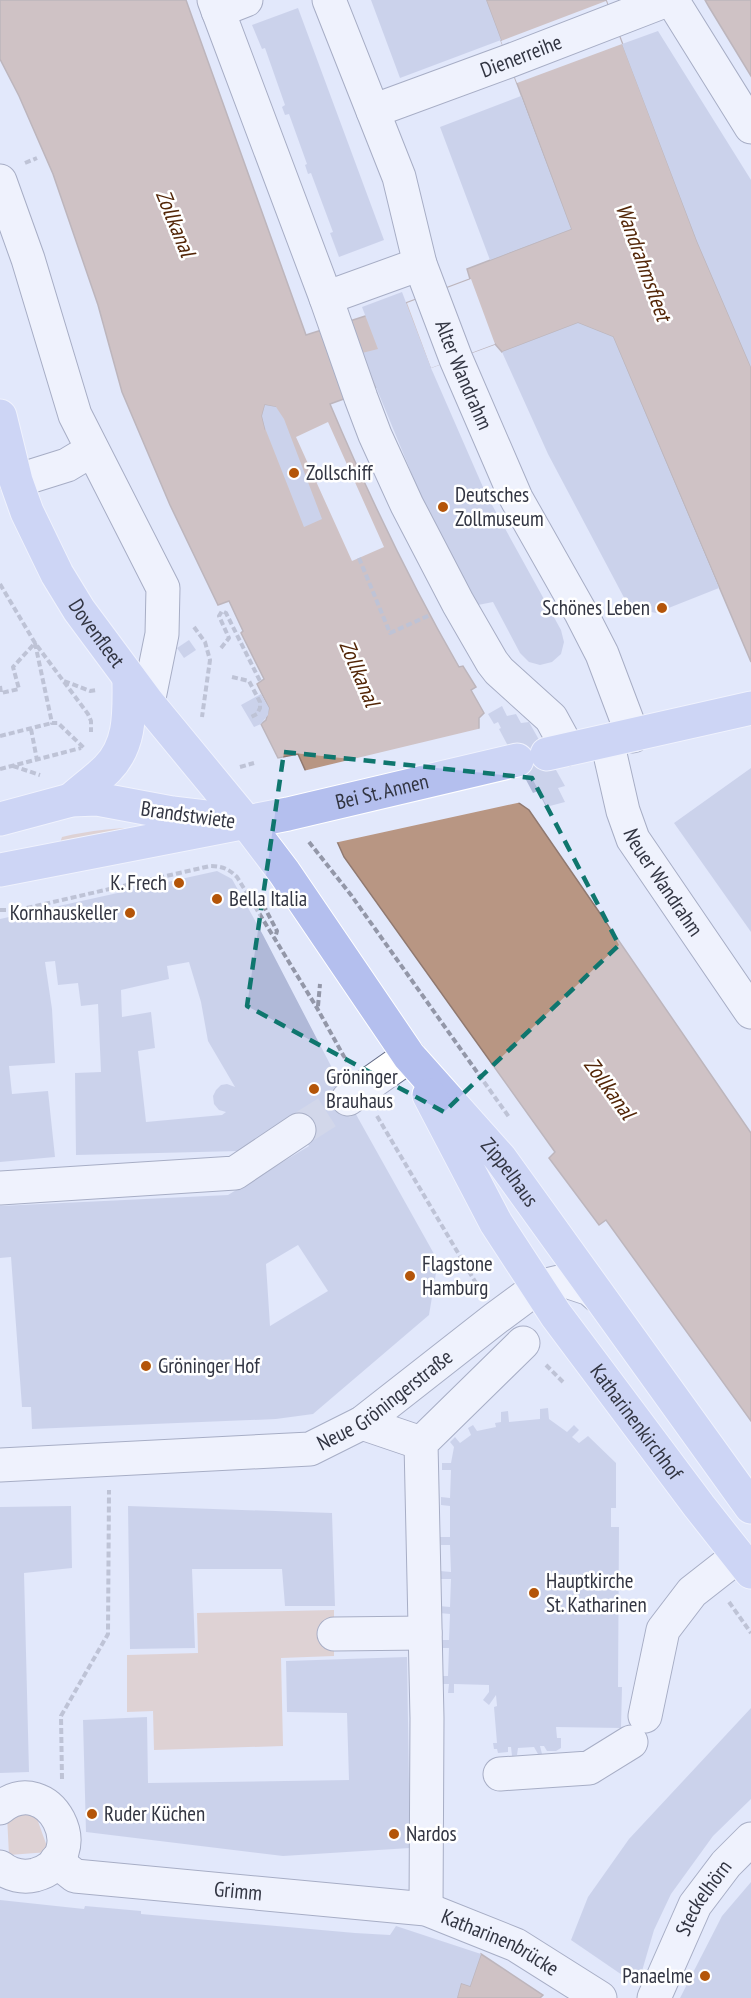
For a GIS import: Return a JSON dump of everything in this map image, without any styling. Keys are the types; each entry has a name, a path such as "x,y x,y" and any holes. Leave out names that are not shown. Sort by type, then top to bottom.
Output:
{"main road":[{"name":"Dovenfleet","path":"0,416 16,481 32,522 57,574 79,610 138,691 246,822"},
{"path":"71,800 109,768 118,755 138,691"},
{"path":"620,738 751,708"},
{"name":"Bei St. Annen","path":"246,822 620,738"},
{"name":"Brandstwiete","path":"0,819 71,800 97,799 172,813 246,822"},
{"name":"Brandstwiete","path":"0,870 246,822"},
{"name":"Zippelhaus","path":"246,822 284,872 409,1056 473,1183 538,1287"},
{"name":"Zippelhaus","path":"409,1056 500,1158 598,1296"},
{"name":"Katharinenkirchhof","path":"538,1287 556,1315 745,1564"},
{"name":"Katharinenkirchhof","path":"598,1296 751,1507"}],"street":[{"name":"Alter Wandrahm","path":"329,0 399,177 426,279 456,359 516,498 602,654 620,738"},
{"name":"Dienerreihe","path":"373,111 508,62 663,1"},
{"path":"663,1 751,127"},
{"path":"226,4 361,398 407,506 492,662 551,718 544,755"},
{"path":"0,181 28,259 75,416 163,588 162,634 138,691"},
{"path":"329,310 426,279"},
{"path":"16,481 67,465 92,450"},
{"name":"Neuer Wandrahm","path":"620,738 623,810 633,839 751,1012"},
{"path":"355,1094 409,1056"},
{"path":"0,1188 235,1173 299,1130"},
{"name":"Neue Gröningerstraße","path":"0,1465 310,1449 362,1423 538,1287 569,1282 590,1289 598,1296"},
{"path":"426,1909 425,1632 421,1443 523,1343"},
{"path":"362,1423 421,1443"},
{"name":"Katharinenkirchhof","path":"500,1774 589,1768 638,1729 663,1630 692,1592 745,1564"},
{"path":"334,1634 425,1632"},
{"path":"0,1808 17,1799 30,1798 42,1802 60,1819 64,1831 64,1844 60,1856 41,1873 29,1877 16,1876 0,1867"},
{"name":"Steckelhörn","path":"654,1998 695,1905 726,1864 751,1839"},
{"name":"Grimm","path":"56,1861 75,1876 426,1909"},
{"name":"Katharinenbrücke","path":"426,1909 516,1945 600,1998"}],"path":[{"path":"359,558 390,633 429,615"},
{"path":"0,584 35,643 88,714 91,721 90,736"},
{"path":"221,648 229,638 219,616 222,611 226,613 260,681"},
{"path":"192,624 205,642 210,660 196,762"},
{"path":"0,686 2,693 18,689 14,666 35,643"},
{"path":"35,643 52,723"},
{"path":"232,677 249,681 258,696 260,708 252,717"},
{"path":"0,736 58,723 82,747 109,768"},
{"path":"31,729 37,760"},
{"path":"0,769 82,747 87,742"},
{"path":"0,910 18,910 219,866 229,869 237,878 317,1008 355,1094 496,1318"},
{"path":"268,917 277,931 275,939"},
{"path":"62,1776 61,1716 108,1634 109,1510"}],"highlighted area":[{"path":"284,752 532,778 619,945 444,1112 247,1006"}],"shaded area":[{"path":"147,827 60,843 62,837 83,833"},
{"path":"334,1610 334,1656 281,1658 283,1746 154,1750 153,1711 127,1712 127,1655 198,1653 197,1613"},
{"path":"35,1813 49,1852 9,1855 7,1816"}],"water":[{"path":"0,0 186,0 306,335 406,303 470,279 467,269 571,229 486,0 606,0 697,241 751,367 751,662 613,337 578,323 502,352 495,344 330,404 359,471 407,570 459,667 463,666 476,687 471,690 484,713 479,718 479,729 519,803 529,810 751,1133 751,1421 606,1220 599,1225 549,1158 555,1152 344,857 298,754 278,758 261,724 266,720 269,708 257,684 264,679 241,633 243,631 229,601 218,605 170,505 122,392 98,305 53,174 0,59","holes":["265,405 275,407 265,428 262,416"]},
{"path":"705,0 751,0 751,76 709,7"},
{"path":"481,1954 543,1995 540,1998 457,1998 461,1983 470,1986"}],"pier":[{"path":"606,1 622,44 517,83 501,41"},
{"path":"471,279 495,344 431,368 407,303"},
{"path":"328,422 384,547 352,561 296,437"},
{"path":"482,728 522,802 334,843 303,771"}],"building":[{"path":"371,0 486,0 501,40 400,78"},
{"path":"298,8 384,240 339,257 330,233 333,232 311,173 308,174 305,165 307,164 289,114 285,115 282,107 285,105 265,48 262,49 252,25"},
{"path":"658,31 751,180 751,367 697,241 622,44"},
{"path":"521,96 571,229 490,260 440,127"},
{"path":"402,292 431,368 486,494 561,630 564,642 561,654 552,662 540,665 529,662 520,653 493,602 478,605 427,511 362,353 378,349 362,307"},
{"path":"578,323 613,337 719,588 656,613 629,607 548,454 502,352"},
{"name":"Zollschiff","path":"265,405 276,407 284,419 322,519 304,527 265,428 262,416"},
{"path":"189,640 196,650 184,658 177,648"},
{"path":"261,694 269,708 268,715 261,724 254,727 241,705"},
{"path":"502,706 507,716 516,714 521,723 529,722 565,786 558,788 565,802 546,807 538,791 533,793 499,729 501,728 498,722 494,724 488,714"},
{"path":"751,768 751,932 674,823"},
{"path":"217,871 232,879 358,1118 438,1261 429,1315 313,1414 276,1419 32,1429 31,1407 22,1407 11,1257 0,1258 0,1206 228,1195 309,1146 291,1117 240,1151 76,1155 75,1073 101,1072 98,1004 81,1006 78,983 58,985 55,961 45,962 52,1009 55,1063 9,1066 12,1094 48,1091 55,1157 0,1162 0,919","holes":["189,962 201,1002 208,1041 235,1087 227,1084 221,1085 213,1096 214,1104 219,1110 226,1112 222,1115 146,1122 138,1051 155,1048 151,1012 122,1017 121,990 169,979 167,966","298,1245 328,1291 270,1326 266,1264"]},
{"name":"Hauptkirche St. Katharinen","path":"548,1408 549,1419 567,1432 574,1425 579,1430 572,1437 579,1443 588,1436 616,1463 616,1508 611,1508 611,1527 619,1527 618,1687 622,1687 621,1728 556,1727 557,1738 561,1738 561,1748 556,1751 547,1751 544,1746 540,1746 542,1754 538,1754 534,1747 518,1748 517,1755 512,1756 511,1747 508,1747 508,1752 498,1753 497,1749 494,1749 493,1743 497,1743 494,1707 497,1706 496,1695 489,1705 483,1700 489,1692 489,1685 454,1684 454,1693 448,1693 449,1684 437,1684 438,1676 448,1676 449,1648 438,1648 438,1640 449,1640 450,1614 439,1613 439,1606 450,1607 451,1579 439,1579 440,1571 451,1572 450,1545 441,1545 440,1537 450,1537 450,1506 441,1505 441,1497 450,1498 451,1470 442,1470 442,1463 451,1463 454,1447 450,1442 455,1437 460,1443 471,1435 468,1428 473,1425 477,1431 496,1427 495,1423 501,1422 501,1412 508,1411 509,1422 540,1419 540,1409"},
{"path":"71,1506 72,1568 24,1573 29,1772 0,1773 0,1507"},
{"path":"128,1506 332,1513 335,1606 285,1606 282,1569 192,1569 195,1648 130,1649"},
{"path":"407,1657 410,1848 283,1856 86,1832 83,1720 147,1717 148,1783 349,1780 347,1713 287,1712 286,1661"},
{"path":"751,1708 751,1799 713,1836 671,1894 654,1930 642,1971 628,1979 571,1940 588,1897 629,1839"},
{"path":"751,1882 751,1998 680,1998 722,1916"},
{"path":"0,1900 84,1909 85,1906 141,1911 141,1914 355,1933 390,1935 396,1926 481,1954 470,1986 461,1983 457,1998 0,1998"}],"tunnel":[{"path":"299,1130 348,1099"}],"place":[{"name":"Zollschiff","path":"294,473"},
{"name":"Deutsches Zollmuseum","path":"443,507"},
{"name":"Schönes Leben","path":"662,608"},
{"name":"K. Frech","path":"179,883"},
{"name":"Bella Italia","path":"217,899"},
{"name":"Kornhauskeller","path":"130,913"},
{"name":"Gröninger Brauhaus","path":"314,1089"},
{"name":"Flagstone Hamburg","path":"410,1276"},
{"name":"Gröninger Hof","path":"146,1366"},
{"name":"Hauptkirche St. Katharinen","path":"534,1593"},
{"name":"Ruder Küchen","path":"92,1814"},
{"name":"Nardos","path":"394,1834"},
{"name":"Panaelme","path":"705,1976"}],"water label":[{"name":"Zollkanal","path":"176,223"},
{"name":"Wandrahmsfleet","path":"644,262"},
{"name":"Zollkanal","path":"360,673"},
{"name":"Zollkanal","path":"610,1088"}]}
